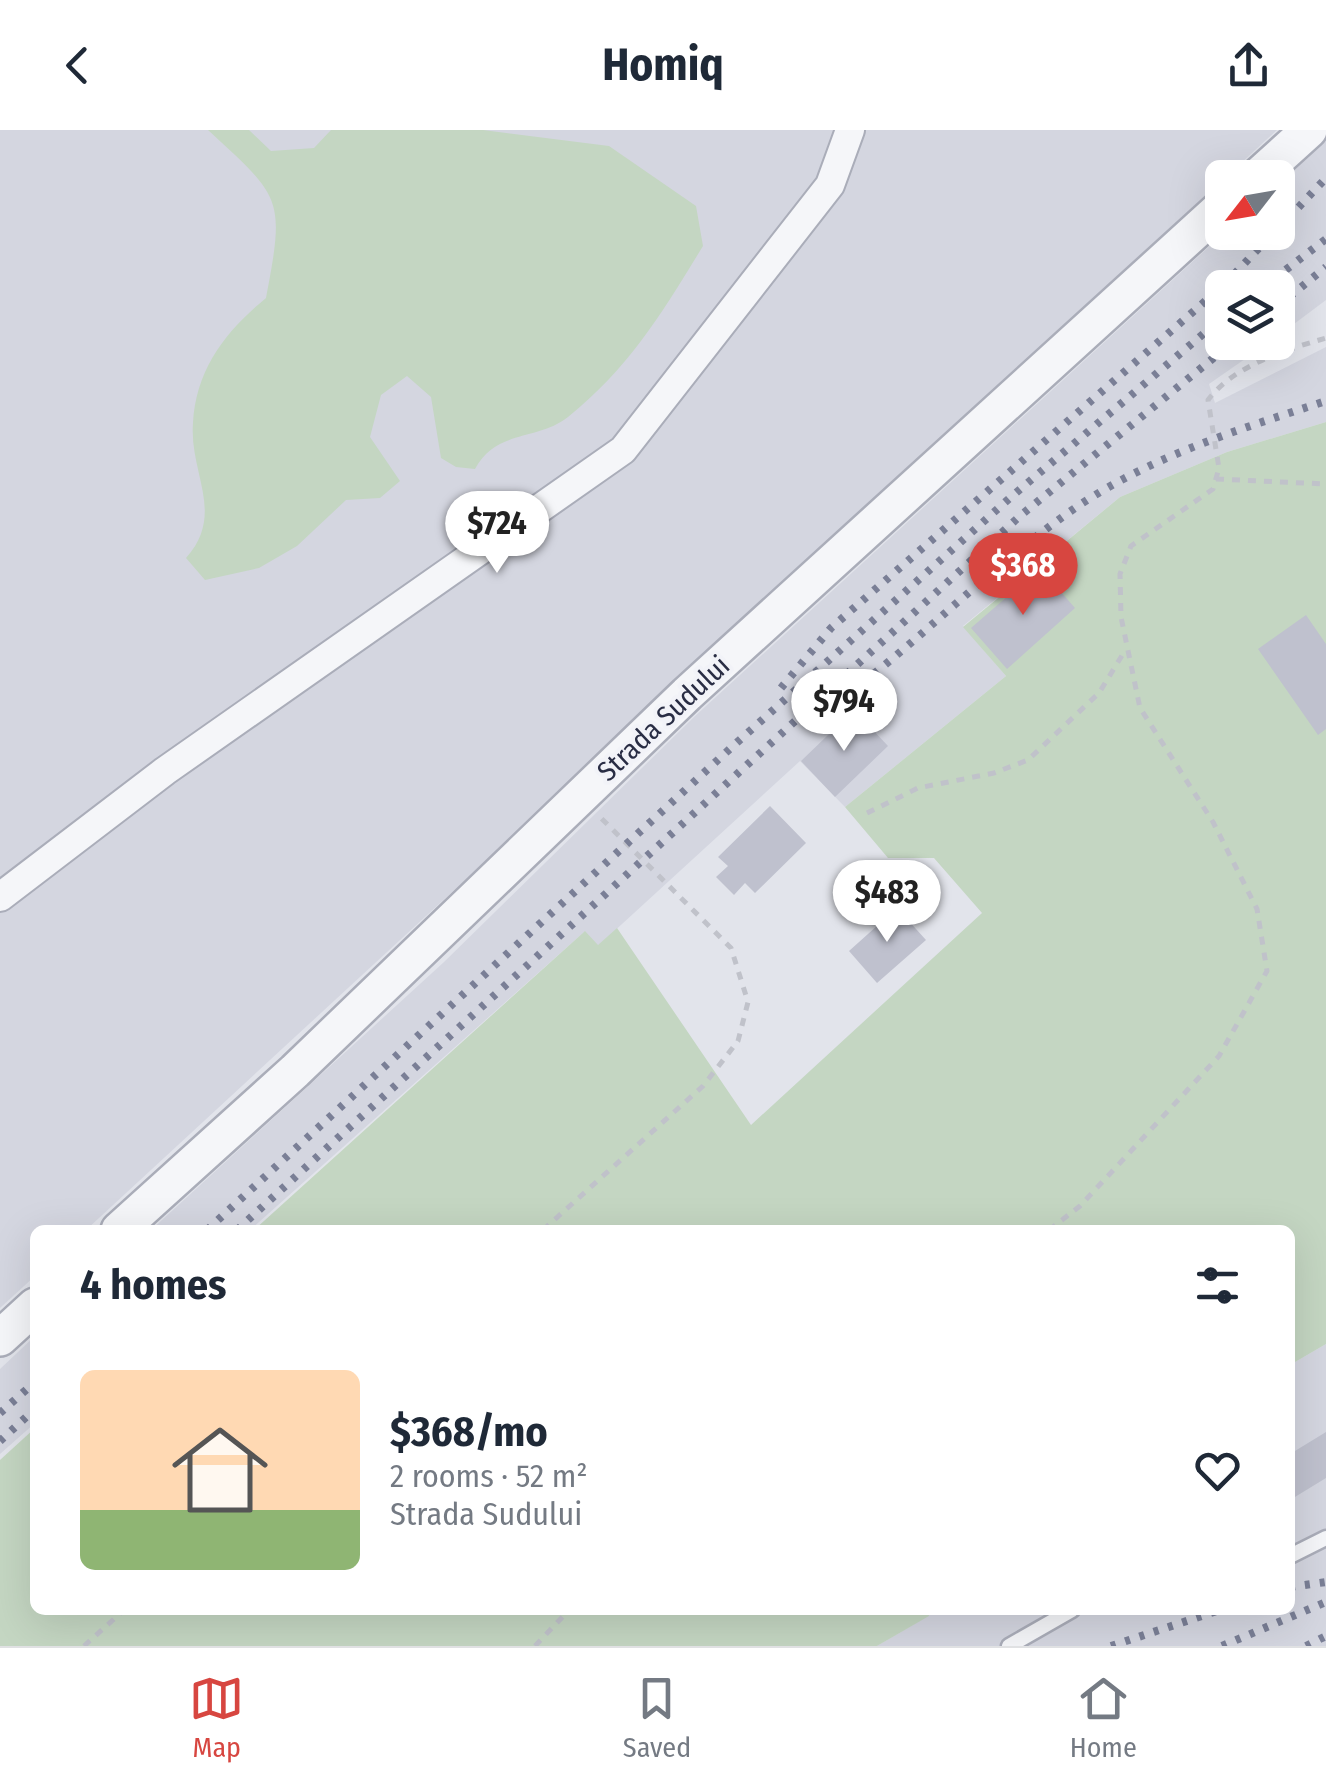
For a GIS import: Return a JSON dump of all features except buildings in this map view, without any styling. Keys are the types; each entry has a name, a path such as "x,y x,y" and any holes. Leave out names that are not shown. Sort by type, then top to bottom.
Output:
{"street":[{"path":"0,897 165,771 624,450 830,185 850,130"},
{"path":"1276,160 1309,130"},
{"name":"Strada Sudului","path":"126,1225 295,1072 702,680 1205,223"},
{"path":"0,1338 30,1311"}],"lane":[{"path":"1295,1554 1326,1538"},
{"path":"1009,1646 1063,1615"}],"path":[{"path":"1055,1225 1080,1206 1219,1056 1267,971 1257,909 1213,822 1140,708 1127,647 1120,574 1131,546 1213,489 1219,468 1208,400 1222,382 1294,347 1326,338"},
{"path":"1216,478 1326,484"},
{"path":"867,813 918,788 994,773 1028,760 1099,693 1127,647"},
{"path":"549,1225 703,1086 738,1040 748,1002 732,948 580,797"},
{"path":"84,1646 118,1615"},
{"path":"535,1646 564,1615"}],"shaded area":[{"path":"0,130 1277,130 1245,160 1205,160 1205,196 91,1225 30,1225 30,1281 0,1308"},
{"path":"1326,141 1326,300 1295,323 1295,270 1205,270 1205,360 1244,360 1209,384 1215,403 1326,347 1326,422 1227,452 1120,497 963,626 1006,676 845,807 800,761 598,946 584,932 256,1225 156,1225 444,962 694,717 1205,250 1295,250 1295,169"},
{"path":"30,1341 30,1427 0,1454 0,1369"},
{"path":"1326,1344 1326,1646 877,1646 928,1615 1295,1615 1295,1362"}],"green space":[{"path":"208,130 249,130 271,151 314,148 331,130 483,130 609,146 696,206 703,246 627,359 568,417 544,430 494,447 475,469 456,467 441,458 431,397 407,376 381,395 370,437 400,481 380,498 346,500 297,546 259,568 205,580 186,558 198,541 205,509 193,442 195,403 207,368 226,338 266,298 276,219 264,187"},
{"path":"1326,422 1326,1344 1295,1362 1295,1225 260,1225 585,931 598,945 617,928 751,1125 982,913 934,858 888,858 845,807 1006,676 963,627 1120,497 1227,452"},
{"path":"30,1433 30,1615 929,1616 877,1646 0,1646 0,1460"}],"railway":[{"path":"1295,211 1326,178"},
{"path":"1286,270 1326,239"},
{"path":"781,688 831,628 1226,283 1257,250"},
{"path":"1295,292 1326,267"},
{"path":"212,1225 733,746 1011,497 1205,332"},
{"path":"242,1225 1020,516 1211,360"},
{"path":"814,719 879,670 1035,537 1098,494 1193,447 1326,401"},
{"path":"0,1413 30,1386"},
{"path":"0,1441 30,1414"},
{"path":"1295,1586 1326,1582"},
{"path":"1222,1646 1326,1602"},
{"path":"1111,1646 1205,1615"},
{"path":"1306,1646 1326,1636"}]}
